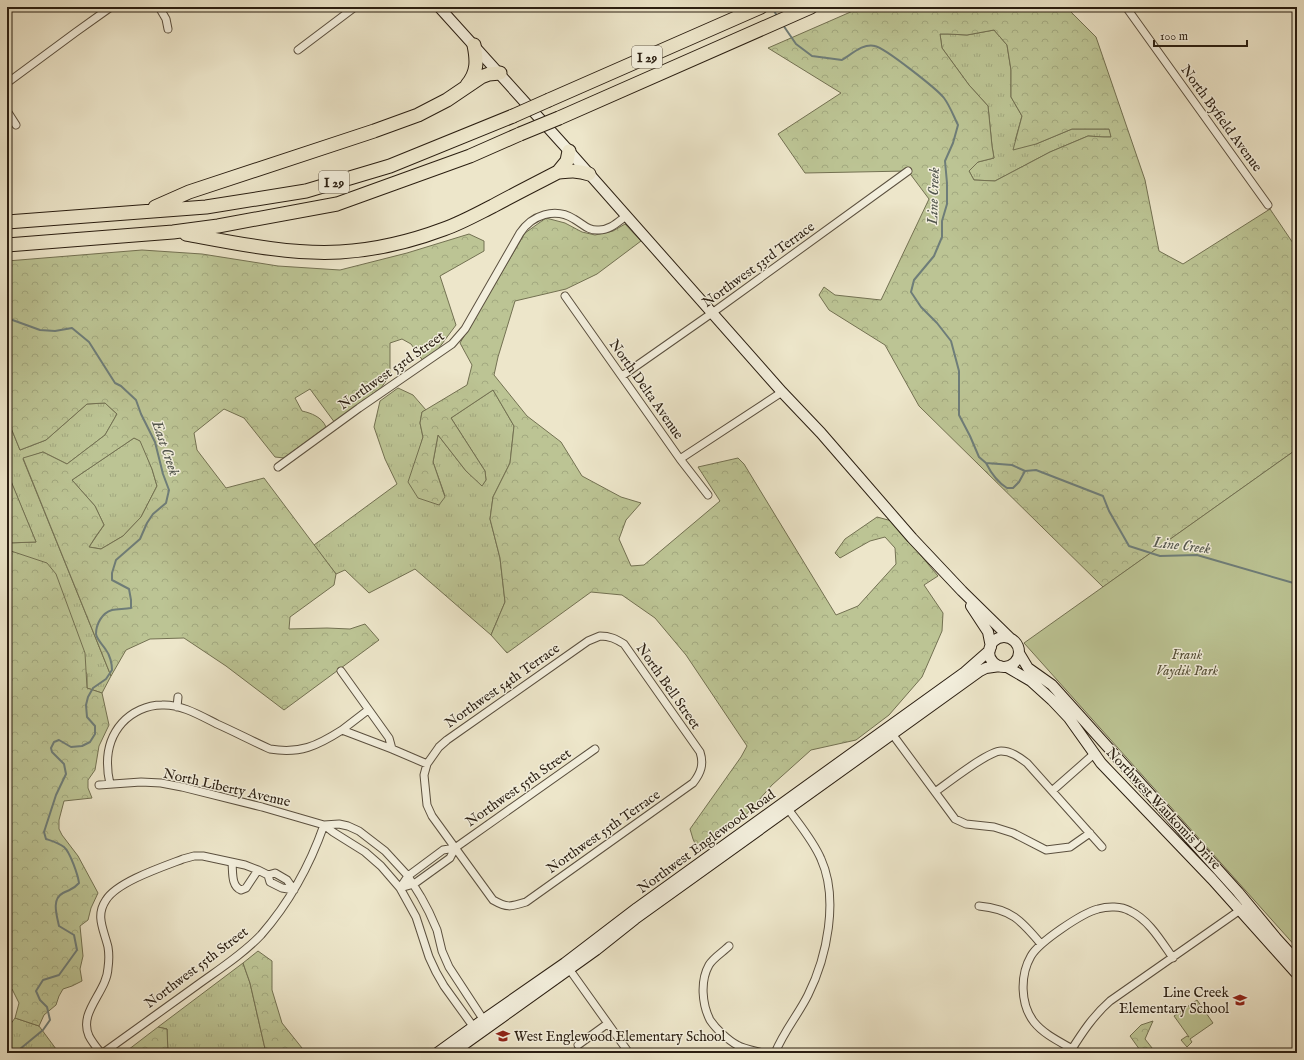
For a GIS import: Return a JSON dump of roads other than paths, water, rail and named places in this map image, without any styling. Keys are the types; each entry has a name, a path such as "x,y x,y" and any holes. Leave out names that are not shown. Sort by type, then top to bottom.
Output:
{"highway":[{"name":"I 29","path":"7,222 206,207 306,191 390,166 513,116 761,7"},
{"name":"I 29","path":"7,245 173,232 218,226 337,204 470,156 808,8"},
{"path":"467,85 472,79 476,67 474,45"},
{"path":"147,211 189,192 418,115 447,100 467,85 489,74 500,74"},
{"path":"558,172 567,161 569,151"},
{"path":"173,232 244,245 311,252 341,252 383,246 414,239 445,229 558,172 572,170 589,174"}],"main road":[{"path":"439,7 569,151 782,392 821,433 912,538 962,591 1018,646 1019,653 1015,662 1003,667 992,660 988,632 962,591"},
{"path":"990,649 998,640 1004,638 1011,639"},
{"name":"Northwest Englewood Road","path":"437,1053 476,1030 567,966 596,950 786,806 889,731 965,672 990,649"},
{"name":"Northwest Waukomis Drive","path":"1019,653 1028,668 1052,685 1297,961"},
{"name":"Northwest Englewood Road","path":"889,731 980,671 986,668 1003,667"},
{"name":"Northwest Waukomis Drive","path":"1003,667 1031,682 1052,700 1069,718 1094,754 1138,803 1212,879 1297,974"},
{"name":"Northwest Englewood Road","path":"452,1053 476,1030"}],"street":[{"path":"7,83 69,36 111,7"},
{"path":"158,7 166,19 168,30"},
{"path":"298,50 355,7"},
{"name":"North Byfield Avenue","path":"1126,7 1268,205"},
{"path":"1290,7 1297,8"},
{"path":"7,111 16,125"},
{"name":"Northwest 53rd Terrace","path":"622,376 712,313 908,171"},
{"name":"Northwest 53rd Street","path":"278,467 359,408 452,344 464,329 520,233 533,219 547,214 562,214 587,228 600,230 609,228 626,216"},
{"name":"North Delta Avenue","path":"565,296 680,459 708,495"},
{"path":"680,459 782,392"},
{"name":"Northwest 54th Terrace","path":"427,764 439,747 447,740 588,641 600,636"},
{"name":"North Bell Street","path":"600,636 608,636 624,644 700,752 702,767"},
{"path":"341,671 389,738 392,749"},
{"path":"177,708 178,697"},
{"path":"110,784 107,768 107,754 110,742 117,728 136,712 149,707 163,705 187,710 270,749 284,751 312,747 342,730 368,710"},
{"path":"342,730 427,764 424,775 427,806 432,816 455,848"},
{"path":"889,731 955,819 966,824 994,827 1013,833 1046,850 1070,847 1090,833"},
{"name":"Northwest 55th Street","path":"400,888 408,876 443,850 455,848 595,748"},
{"path":"935,792 987,756 999,751 1016,754 1026,762 1102,847"},
{"path":"1052,791 1094,754"},
{"name":"Northwest 55th Terrace","path":"455,848 492,900 510,907 526,902 693,783 699,775 702,767"},
{"name":"North Liberty Avenue","path":"100,785 141,782 161,783 262,807 324,825 339,824 359,831 386,851 414,884 422,897 434,924 449,967 486,1023"},
{"path":"775,1053 780,1039 814,984 824,949 829,924 830,904 829,880 821,859 807,835 786,806"},
{"name":"North Liberty Avenue","path":"324,825 365,852 381,866 400,888 416,917 429,957 436,972 444,986 476,1030"},
{"name":"Northwest 55th Street","path":"232,863 203,856 194,856 183,859 118,888 105,900 102,908 101,924 108,948 108,973 103,987 86,1020 86,1029 89,1037 102,1053 222,967 260,936 278,914 294,890 306,868 324,825"},
{"name":"Northwest 55th Street","path":"400,888 414,884 437,868 450,858 455,848"},
{"path":"431,859 437,868"},
{"path":"258,870 246,888 241,890 234,884 232,863 258,870 268,875 275,873 287,880 294,890"},
{"path":"1071,1051 1086,1026 1110,1001 1248,904"},
{"path":"979,906 993,907 1006,911 1027,927 1041,944"},
{"path":"1079,1053 1071,1051 1040,1028 1034,1022 1026,1006 1023,989 1025,971 1032,955 1041,944 1089,912 1101,908 1114,907 1131,911 1149,925 1173,958"},
{"path":"729,946 709,965 703,987 706,1008 710,1019 717,1029 738,1046 764,1053"},
{"path":"567,966 629,1053"},
{"path":"578,1045 607,1024"}],"waterway":[{"name":"Line Creek","path":"772,7 777,16"},
{"name":"Line Creek","path":"783,25 796,44 812,56 842,60 866,46 871,45 881,48 932,86 944,98 958,125 953,143 945,161 947,204 942,221 942,237 934,256 914,280 911,292 921,307 937,323 951,341 959,371 959,415 979,457 986,463 1012,465 1025,471 1036,470 1103,496 1109,511 1129,546 1160,556 1197,555 1297,584"},
{"name":"East Creek","path":"7,318 40,330 55,331 72,328 89,342 115,383 121,386 136,400 141,414 155,442 163,474 169,490 166,503 153,514 140,539 116,560 112,573 112,580 129,589 131,608 108,611 100,619 97,626 96,634 109,654 112,670 106,679 93,688 88,697 86,705 87,717 95,726 95,734 90,742 82,746 71,747 59,740 54,742 51,748 52,752 64,764 66,774 56,795 44,832 46,839 64,847 71,858 77,875 79,883 59,896 56,903 56,913 59,926 74,935 77,950 59,975 43,980 36,991 40,1000 47,1007 50,1020 43,1030 20,1049 18,1053"},
{"name":"Line Creek","path":"986,463 1000,483 1007,488 1013,488 1019,482 1025,471"}],"place":[{"name":"Line Creek Elementary School","path":"1240,1000"},
{"name":"West Englewood Elementary School","path":"503,1036"}],"park label":[{"name":"Frank Vaydik Park","path":"1187,662"}]}
